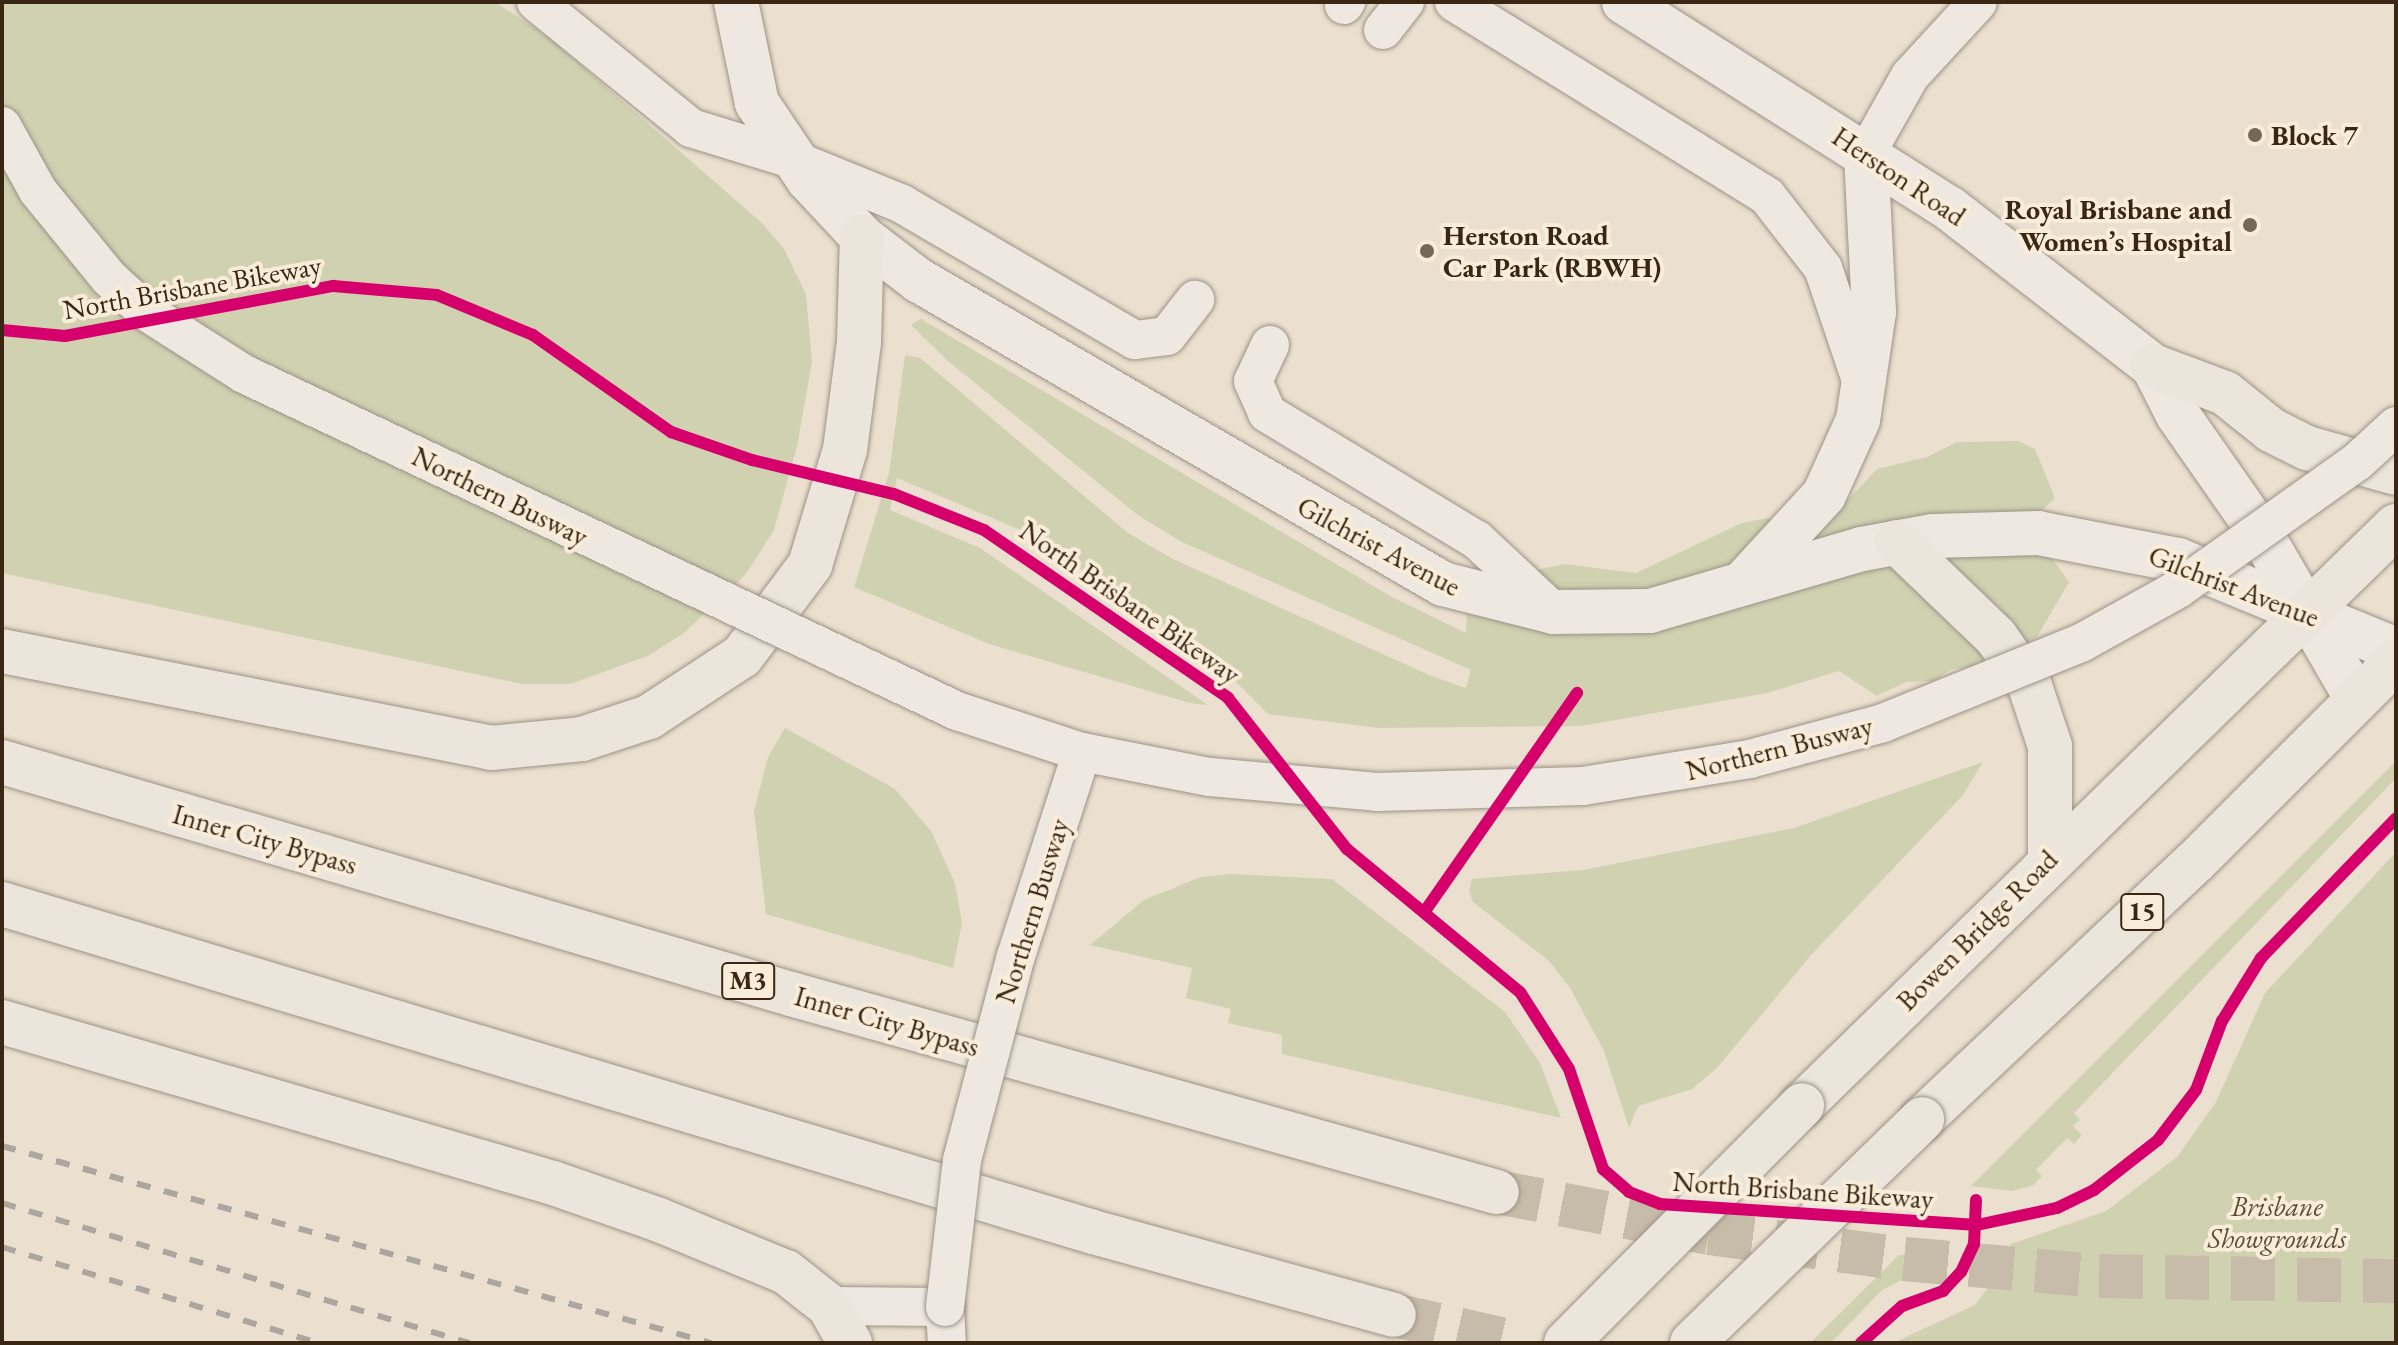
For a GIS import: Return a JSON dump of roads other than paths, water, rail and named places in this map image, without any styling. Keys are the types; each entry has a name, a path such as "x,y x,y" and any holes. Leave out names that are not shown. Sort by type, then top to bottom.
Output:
{"highway":[{"path":"2,651 491,748 582,739 649,717 742,656 810,565 845,450 859,342 862,237"},
{"path":"2153,366 2225,393 2271,430 2307,448 2396,473"},
{"name":"Bowen Bridge Road","path":"1566,1343 2050,858 2396,526"},
{"path":"1897,542 1996,637 2030,686 2050,746 2050,858"},
{"name":"15","path":"1692,1343 1922,1119 2195,862 2396,661"},
{"name":"Inner City Bypass","path":"2,762 1497,1192"},
{"path":"2,904 1093,1232 1394,1315"},
{"path":"2,1022 553,1183 757,1258 829,1306 850,1343"}],"main road":[{"path":"736,2 752,90 792,159"},
{"name":"Herston Road","path":"1624,2 1866,154 2032,268 2153,366 2178,415 2308,612 2357,699"},
{"path":"1742,584 1824,495 1854,430 1874,312 1866,154"},
{"name":"Gilchrist Avenue","path":"792,159 862,237 918,280 1382,552 1473,596 1554,612 1650,611 1897,542 2004,532 2073,536 2178,560 2396,650"}],"lane":[{"path":"536,2 691,128 792,159 902,204 1135,340 1167,336 1195,300"},
{"path":"1454,2 1767,196 1823,268 1862,383"},
{"path":"1866,154 1910,76 1978,2"},
{"name":"Northern Busway","path":"2,126 38,191 109,278 145,311 244,374 895,685 1082,752 1210,777 1377,792 1480,793 1670,774 1785,751 1968,693 2081,643 2178,589 2267,528 2396,426"},
{"path":"1270,345 1253,381 1267,413 1477,540 1554,612"},
{"name":"Northern Busway","path":"829,1306 946,1325 962,1160 1016,956 1082,752"}],"tunnel":[{"path":"1497,1192 1709,1233 1904,1259 2099,1276 2396,1281"},
{"path":"1394,1315 1518,1343"}],"railway":[{"path":"2,1146 711,1343"},
{"path":"2,1203 470,1343"},
{"path":"2,1247 317,1343"}],"place":[{"name":"Block 7","path":"2255,135"},
{"name":"Royal Brisbane and Women’s Hospital","path":"2250,225"},
{"name":"Herston Road Car Park (RBWH)","path":"1427,251"}],"park label":[{"name":"Brisbane Showgrounds","path":"2277,1222"}]}
